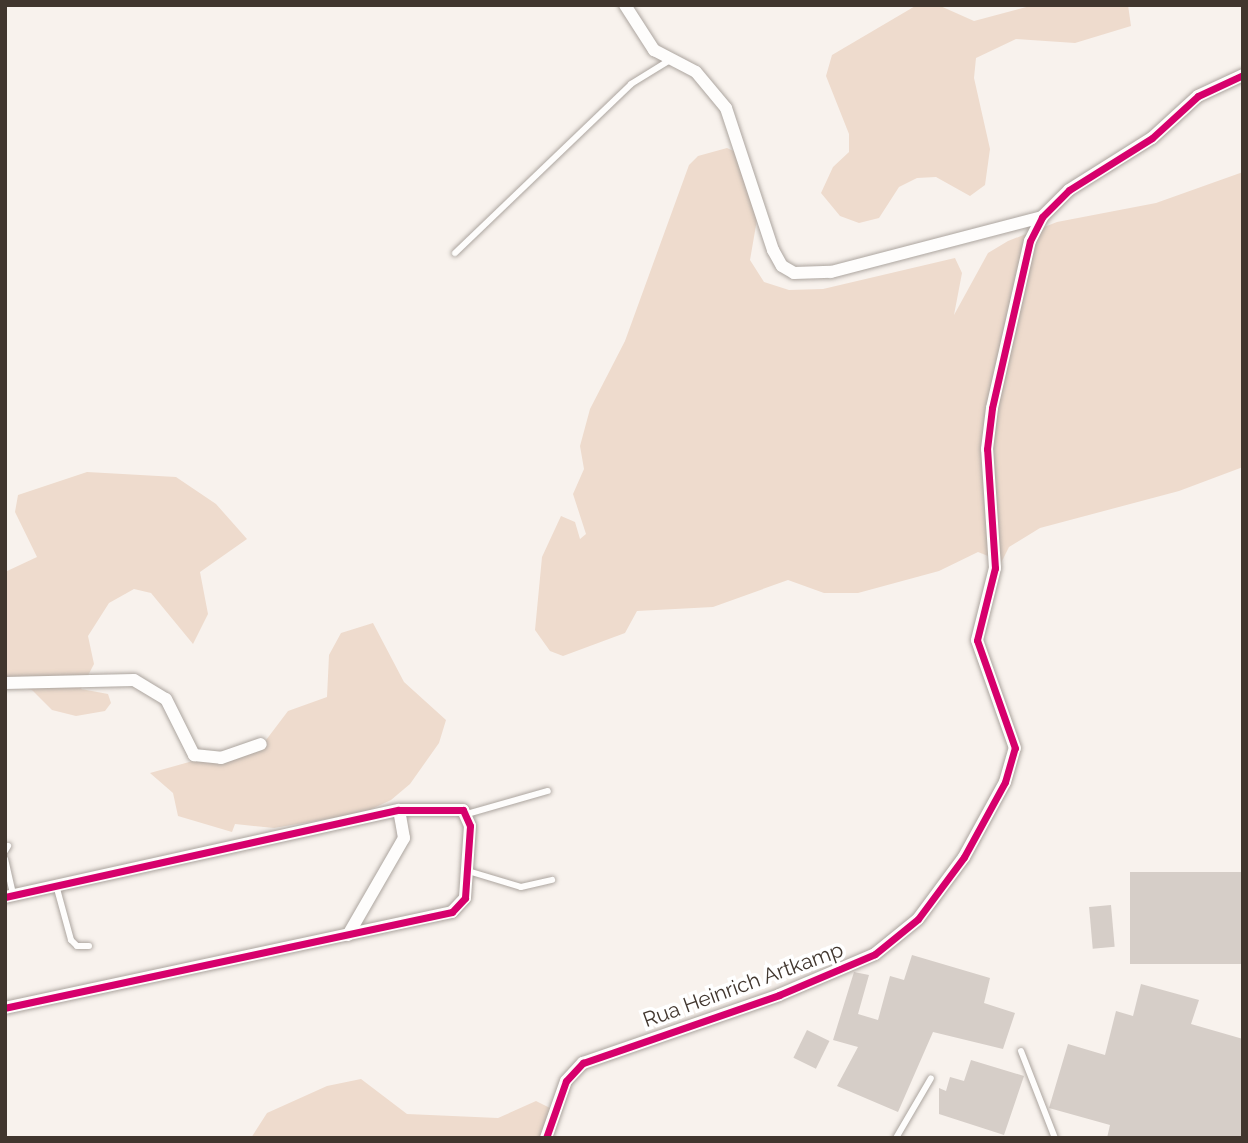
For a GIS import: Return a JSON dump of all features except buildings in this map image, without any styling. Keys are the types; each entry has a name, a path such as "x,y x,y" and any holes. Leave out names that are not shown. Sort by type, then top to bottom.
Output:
{"street":[{"path":"625,5 642,36 670,60 696,72 726,108 773,250 782,266 794,273 844,269 1042,217"},
{"name":"Rua Heinrich Artkamp","path":"546,1138 566,1081 583,1063 779,995 890,945 918,919 987,817 1015,748 977,640 995,568 987,449 1022,269 1042,217 1069,190 1152,138 1198,96 1243,75"},
{"path":"5,683 134,680 166,699 194,754 221,758 261,744"},
{"path":"5,1008 452,912 465,898 468,871 467,814 448,808 399,810 9,896"},
{"path":"348,934 399,850 404,827 399,810"}],"lane":[{"path":"455,253 631,84 670,60"},
{"path":"467,814 548,791"},
{"path":"5,859 9,896"},
{"path":"468,871 521,887 552,880"},
{"path":"56,886 71,940 77,946 89,946"},
{"path":"1021,1051 1055,1138"},
{"path":"896,1138 931,1078"}],"shaded area":[{"path":"917,5 938,5 974,21 1034,5 1128,5 1131,26 1075,43 1016,39 976,58 974,78 990,149 985,185 970,196 936,177 917,178 899,187 879,218 859,223 840,216 821,193 833,167 849,152 849,134 826,76 832,55"},
{"path":"727,148 738,153 759,208 750,260 764,282 789,290 823,289 955,258 962,273 954,315 988,253 1008,241 1057,222 1156,203 1243,172 1243,467 1179,491 1040,528 1009,547 996,573 988,556 978,552 939,571 858,593 824,593 788,580 713,607 637,611 625,633 563,656 550,651 535,630 542,557 561,516 575,522 580,539 586,534 573,494 584,469 580,446 590,409 625,341 689,165 698,156"},
{"path":"87,472 176,477 216,504 247,539 200,572 208,614 193,644 151,593 134,589 109,603 88,636 94,664 81,689 108,694 111,703 105,711 76,716 52,710 32,690 5,685 5,572 37,557 15,512 18,495"},
{"path":"373,623 404,682 446,720 439,743 410,784 391,800 363,813 274,828 235,824 232,832 178,816 173,793 150,773 207,757 257,752 288,711 327,697 329,655 341,633"},
{"path":"361,1079 407,1114 498,1118 536,1101 552,1109 543,1138 251,1138 267,1113 327,1086"}],"cycle path":[{"path":"546,1138 566,1081 583,1063 779,995 875,954 918,919 964,857 1005,782 1015,748 977,640 995,568 987,449 992,408 1030,241 1042,217 1069,190 1152,138 1198,96 1243,75"},
{"path":"5,897 399,810 463,810 470,826 465,898 452,912 5,1008"}]}
